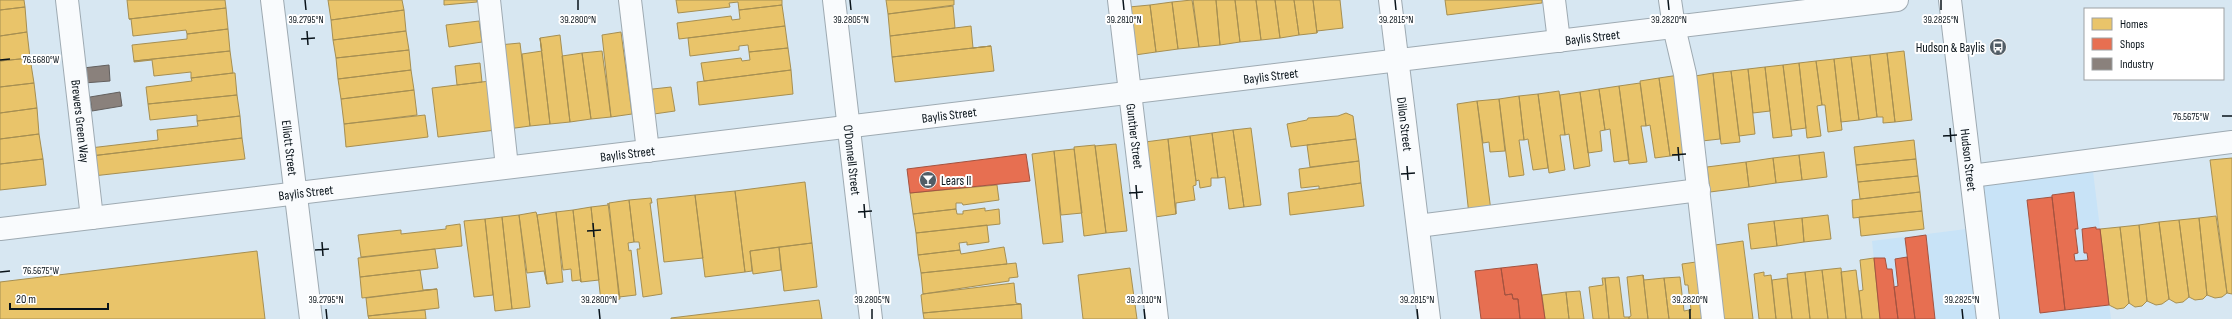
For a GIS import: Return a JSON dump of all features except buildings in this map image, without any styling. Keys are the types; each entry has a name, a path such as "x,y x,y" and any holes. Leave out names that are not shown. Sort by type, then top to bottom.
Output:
{"street":[{"name":"Brewers Green Way","path":"67,0 92,218"},
{"name":"Elliott Street","path":"272,0 311,319"},
{"path":"489,0 507,168"},
{"path":"630,0 648,151"},
{"name":"O'Donnell Street","path":"834,0 870,319"},
{"name":"Gunther Street","path":"1119,0 1157,319"},
{"name":"Dillon Street","path":"1390,0 1429,319"},
{"path":"1554,0 1559,41"},
{"path":"1670,0 1674,27 1685,74 1713,319"},
{"name":"Baylis Street","path":"0,229 1674,27 1788,6 1897,0"},
{"name":"Hudson Street","path":"1950,0 1988,319"},
{"path":"1971,176 2232,142"},
{"path":"1418,226 1699,190"}],"shaded area":[{"path":"2092,163 2111,319 1880,319 1872,241 1974,228 1968,179"}],"place":[{"name":"Hudson & Baylis","path":"1998,47"},
{"name":"Lears II","path":"928,180"}]}
